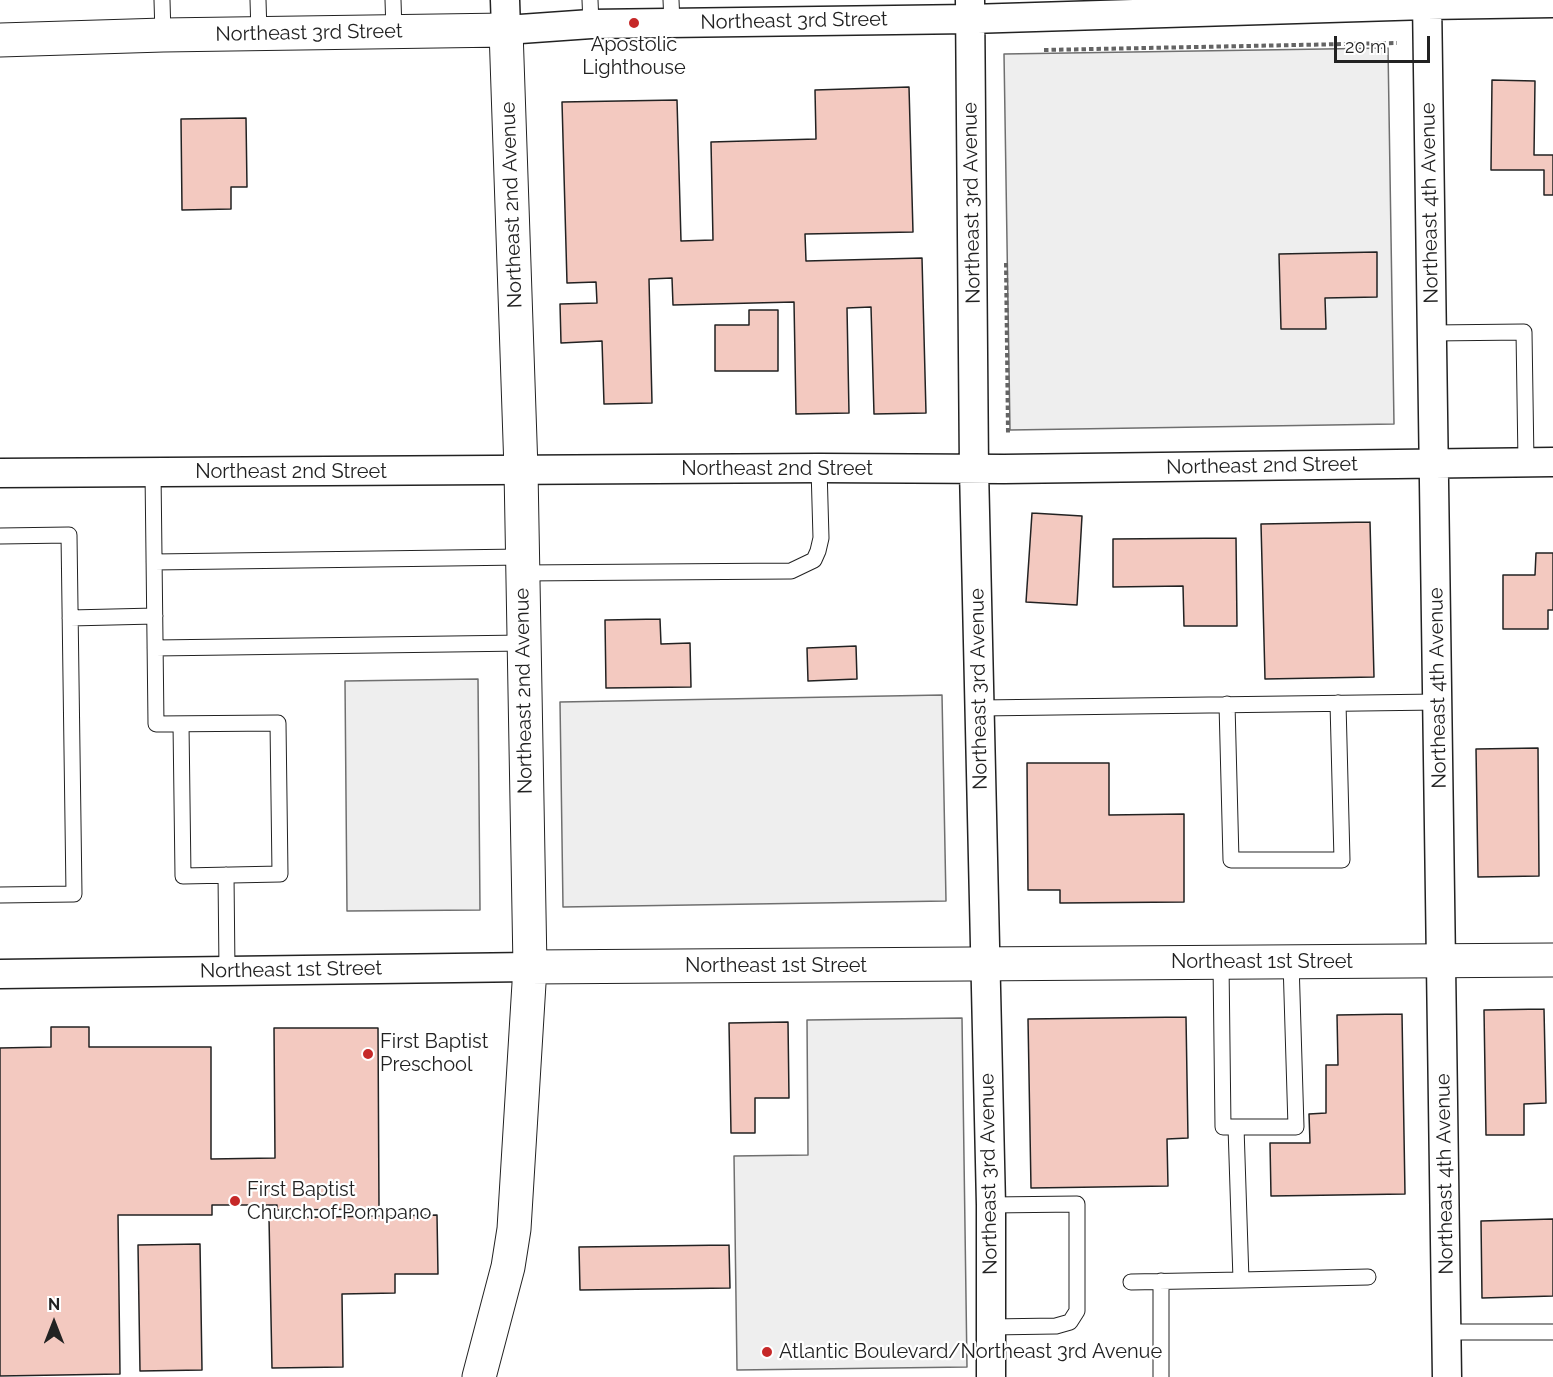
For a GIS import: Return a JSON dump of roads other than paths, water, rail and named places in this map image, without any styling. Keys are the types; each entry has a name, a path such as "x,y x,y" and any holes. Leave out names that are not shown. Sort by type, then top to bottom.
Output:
{"street":[{"name":"Northeast 3rd Street","path":"0,40 259,33 394,16 1427,2 1553,3"},
{"name":"Northeast 4th Avenue","path":"1427,2 1448,1377"},
{"name":"Northeast 3rd Avenue","path":"970,9 974,469 991,1205 991,1377"},
{"name":"Northeast 2nd Avenue","path":"479,1377 508,1267 514,1229 530,967 521,470 505,15"},
{"name":"Northeast 2nd Street","path":"0,473 974,469 1539,462"},
{"name":"Northeast 1st Street","path":"0,974 530,967 1553,960"}],"lane":[{"path":"162,0 163,35"},
{"path":"258,0 259,33"},
{"path":"1432,333 1524,332 1539,462"},
{"path":"154,562 522,565 791,571 814,560 818,551 821,538 819,468"},
{"path":"153,472 156,724 278,723 280,874 183,876 181,724"},
{"path":"0,536 69,534 74,894 0,895"},
{"path":"70,618 154,616"},
{"path":"155,648 524,643"},
{"path":"980,708 1438,702"},
{"path":"1227,704 1231,860 1342,860 1338,703"},
{"path":"226,876 227,970"},
{"path":"1221,963 1223,1127 1296,1127 1291,962"},
{"path":"1236,1127 1241,1280"},
{"path":"991,1205 1077,1204 1077,1311 1070,1322 1056,1326 991,1327"},
{"path":"1131,1282 1368,1277"},
{"path":"1161,1281 1161,1377"},
{"path":"1447,1332 1553,1332"}],"place":[{"name":"Apostolic Lighthouse","path":"634,23"},
{"name":"First Baptist Preschool","path":"368,1054"},
{"name":"First Baptist Church of Pompano","path":"235,1201"},
{"name":"Atlantic Boulevard/Northeast 3rd Avenue","path":"767,1352"}]}
